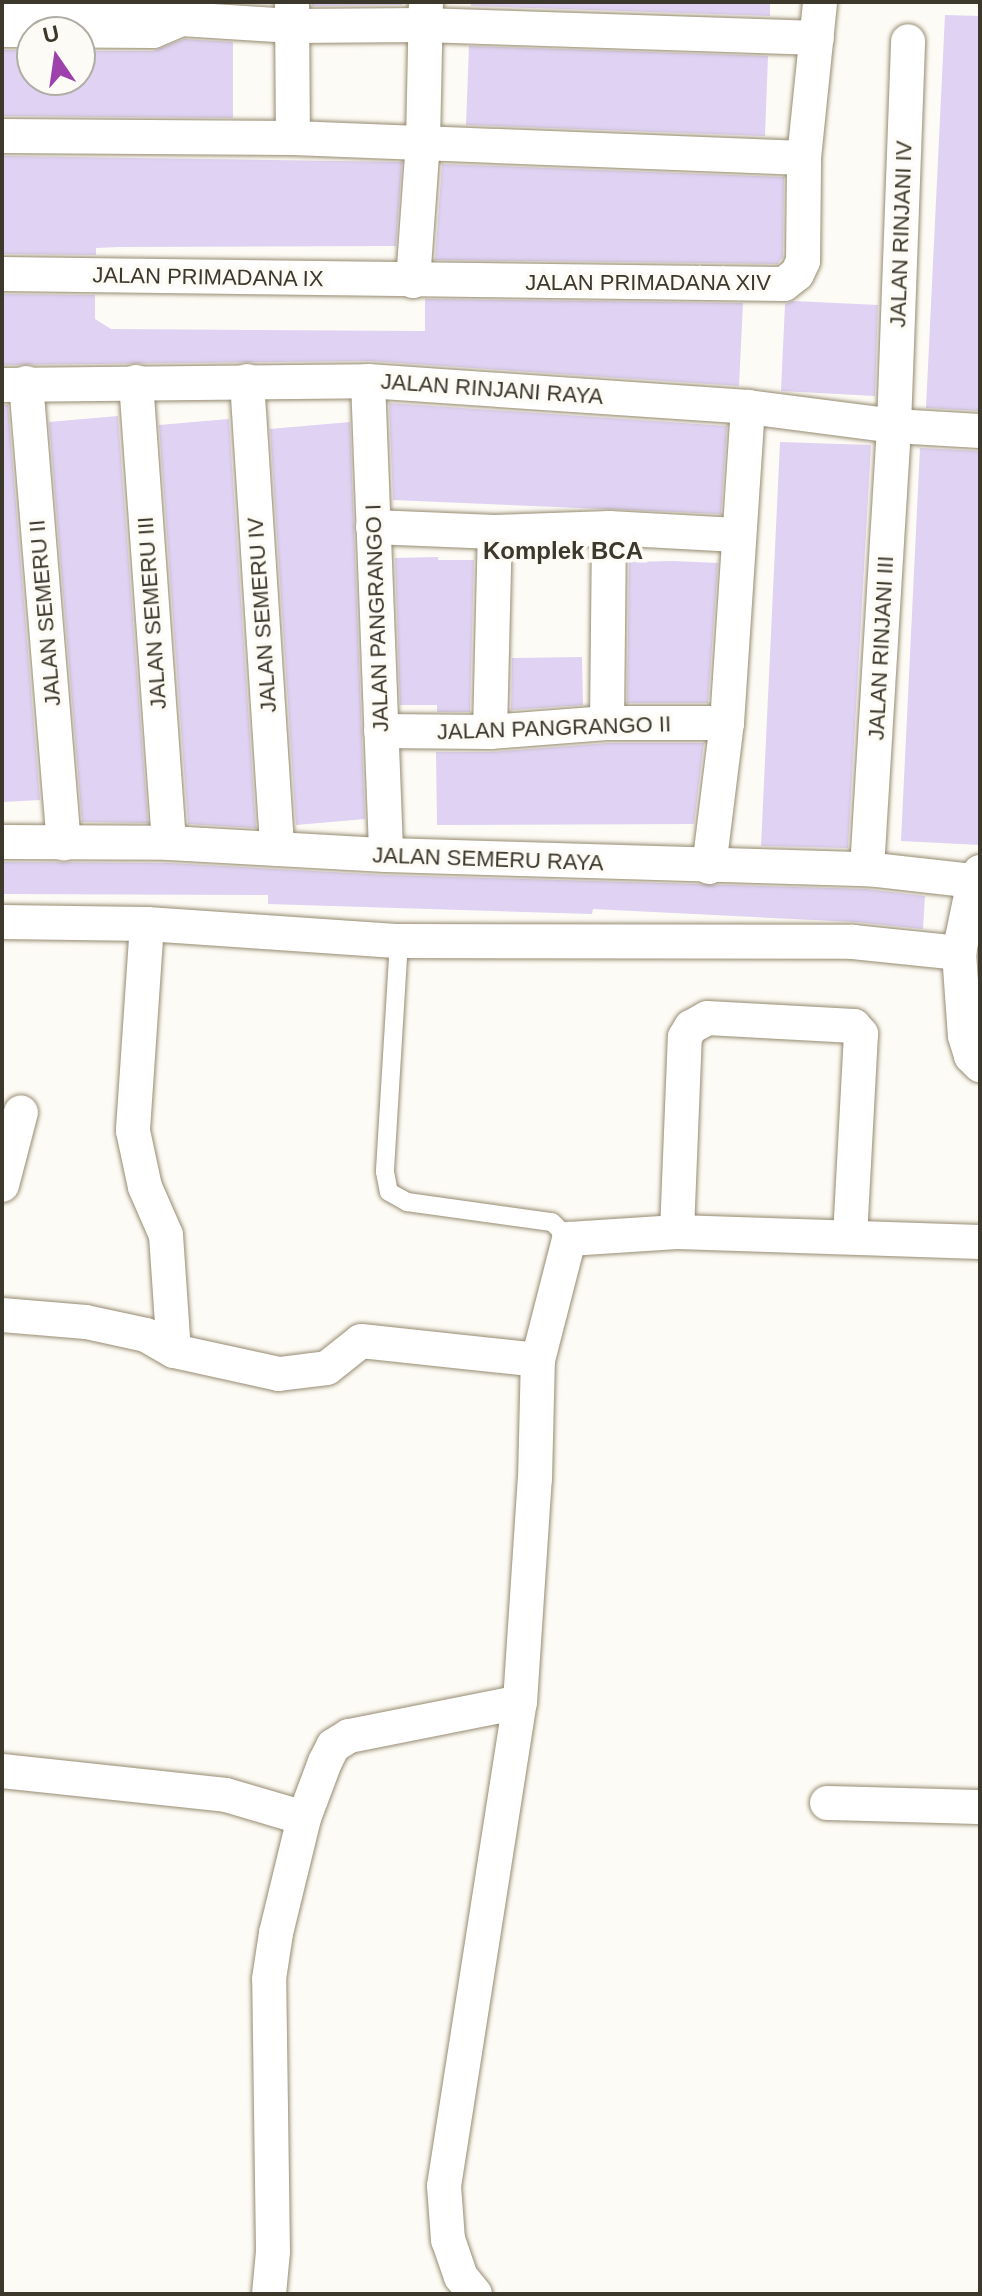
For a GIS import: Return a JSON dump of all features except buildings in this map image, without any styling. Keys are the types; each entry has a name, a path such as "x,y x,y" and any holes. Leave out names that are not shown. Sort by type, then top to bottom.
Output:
{"street":[{"name":"JALAN PRIMADANA XIV","path":"413,281 784,284 797,274 803,261 804,158 820,2"},
{"path":"23,3 160,15"},
{"path":"292,14 293,138"},
{"path":"413,281 423,143 425,14"},
{"path":"2,30 160,15 425,14 817,38"},
{"name":"JALAN RINJANI IV","path":"894,426 908,41"},
{"path":"2,136 293,138 804,158"},
{"name":"JALAN PRIMADANA IX","path":"2,274 413,281"},
{"name":"JALAN SEMERU IV","path":"247,381 277,849"},
{"name":"JALAN RINJANI RAYA","path":"14,384 368,381 748,407 894,426 980,431"},
{"name":"JALAN PANGRANGO I","path":"368,381 386,855"},
{"name":"JALAN SEMERU III","path":"136,382 169,843"},
{"name":"JALAN SEMERU II","path":"14,384 64,843"},
{"path":"709,867 727,723 737,535 748,407"},
{"name":"JALAN RINJANI III","path":"867,869 894,426"},
{"path":"373,527 495,532 609,528 737,535"},
{"path":"607,723 609,528"},
{"path":"490,732 495,532"},
{"name":"JALAN PANGRANGO II","path":"381,731 490,732 607,723 727,723"},
{"name":"JALAN SEMERU RAYA","path":"2,842 169,843 386,855 709,867 867,869 977,876"},
{"path":"977,876 959,953 965,1036 971,1056 980,1065"},
{"path":"2,922 147,924 399,941 853,942 959,953"},
{"path":"147,924 133,1131 145,1187 166,1235 174,1351"},
{"path":"677,1232 685,1037 691,1027 707,1018 854,1026 861,1034 850,1237"},
{"path":"2,1185 21,1112"},
{"path":"475,2294 461,2277 448,2240 444,2186 520,1702 535,1479 538,1360 569,1239 677,1232 980,1242"},
{"path":"2,1315 86,1322 146,1335 174,1351 279,1374 327,1368 361,1341 538,1360"},
{"path":"269,2294 273,2252 269,1979 276,1933 304,1818 325,1762 340,1739 520,1702"},
{"path":"2,1771 226,1795 304,1818"},
{"path":"827,1803 980,1807"}],"lane":[{"path":"399,941 385,1172 389,1192 407,1202 552,1222 569,1239"}],"district":[{"name":"Komplek BCA","path":"563,551"}]}
